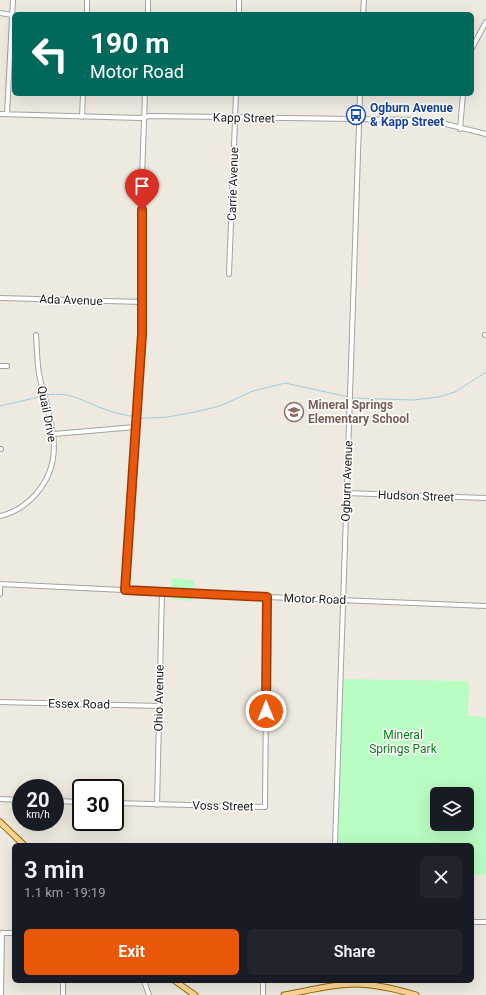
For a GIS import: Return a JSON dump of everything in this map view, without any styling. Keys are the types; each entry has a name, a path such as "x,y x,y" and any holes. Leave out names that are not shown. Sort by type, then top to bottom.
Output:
{"main road":[{"path":"0,822 22,843"},
{"path":"178,983 194,995"},
{"path":"284,995 331,984 376,986 416,995"}],"street":[{"path":"12,12 13,0"},
{"path":"87,0 87,12"},
{"path":"148,0 148,12"},
{"path":"239,0 239,12"},
{"path":"364,0 364,12"},
{"path":"0,13 12,15 7,114"},
{"path":"474,44 486,22"},
{"path":"82,117 83,96"},
{"path":"125,590 142,334 142,177 145,96"},
{"name":"Carrie Avenue","path":"229,274 236,96"},
{"name":"Ogburn Avenue","path":"335,843 360,96"},
{"path":"460,128 463,96"},
{"name":"Kapp Street","path":"0,114 82,117 150,116 419,120 442,123 486,134"},
{"name":"Ada Avenue","path":"0,298 143,302"},
{"name":"Quail Drive","path":"0,516 11,512 28,502 44,483 54,458 54,434 39,374 36,335"},
{"path":"0,366 7,366"},
{"path":"54,434 135,427"},
{"name":"Hudson Street","path":"346,493 486,498"},
{"path":"0,584 0,594"},
{"name":"Motor Road","path":"0,584 486,606"},
{"name":"Ohio Avenue","path":"157,805 162,592"},
{"name":"Voss Street","path":"124,803 265,807 267,597"},
{"name":"Essex Road","path":"0,702 159,706"},
{"path":"0,799 12,800"},
{"path":"474,922 486,922"},
{"path":"0,995 2,933 12,933"},
{"path":"63,983 63,995"},
{"path":"145,983 149,995"},
{"path":"263,983 263,995"}],"green space":[{"path":"172,578 194,580 192,601 171,599"},
{"name":"Mineral Springs Park","path":"342,679 469,681 468,716 486,717 486,875 474,875 474,843 337,843"}],"waterway":[{"path":"352,398 413,400 439,397 455,392 486,372"},
{"path":"138,418 168,417 195,412 220,406 253,391 285,383 349,397"},
{"path":"46,395 56,394 72,396 113,412 135,417"},
{"path":"0,406 43,396"}],"place":[{"name":"Ogburn Avenue & Kapp Street","path":"356,115"},
{"name":"Mineral Springs Elementary School","path":"294,412"}],"route":[{"path":"142,210 142,334 125,590 267,597 266,711"}]}
